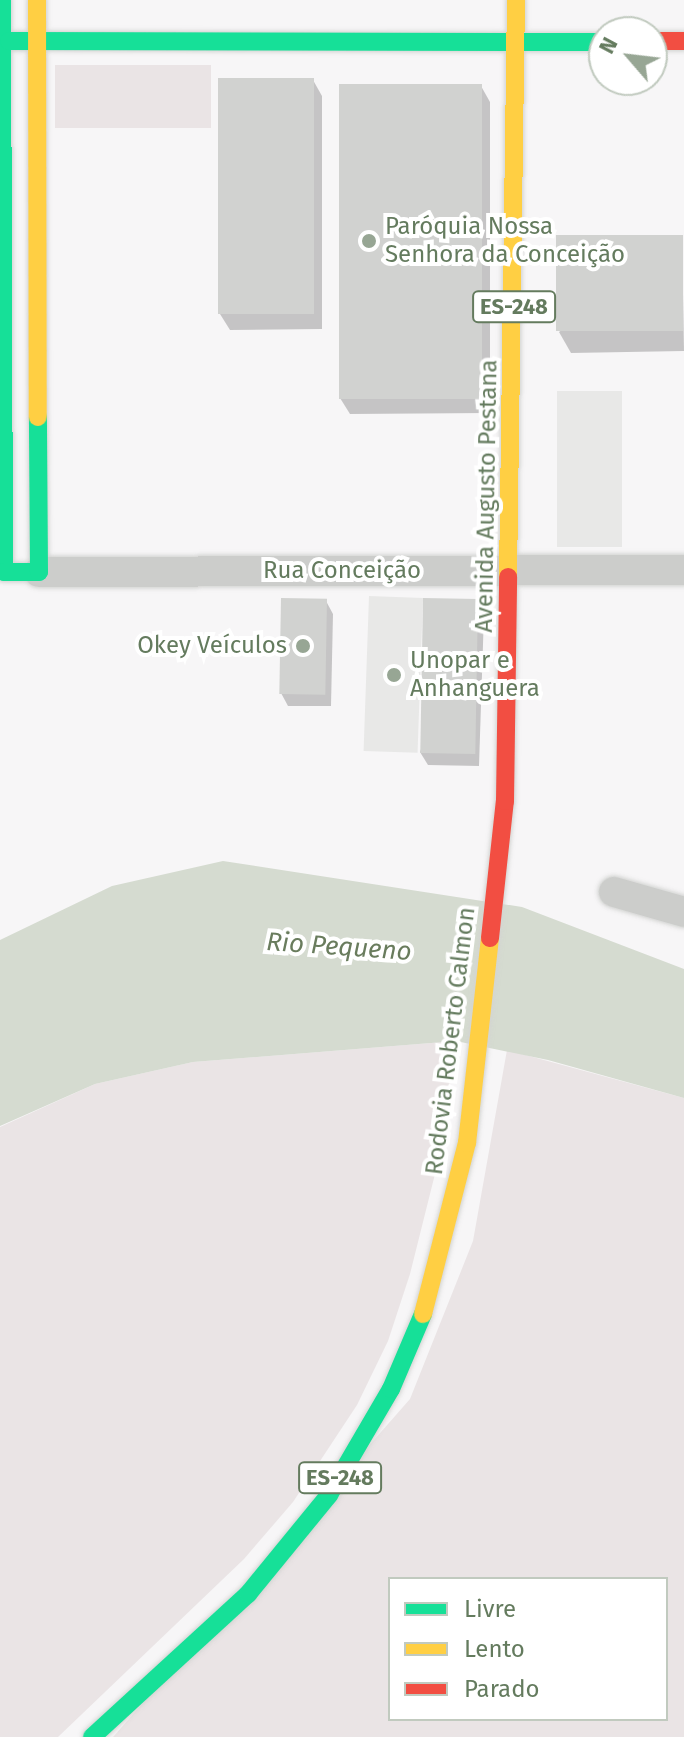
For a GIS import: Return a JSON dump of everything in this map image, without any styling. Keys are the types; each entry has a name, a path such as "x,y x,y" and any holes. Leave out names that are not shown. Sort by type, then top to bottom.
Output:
{"main road":[{"path":"2,0 2,572"},
{"path":"37,0 39,572"},
{"name":"Avenida Augusto Pestana","path":"505,801 516,0"},
{"path":"1,41 588,42"},
{"name":"Rua Conceição","path":"2,572 39,572"},
{"name":"Rodovia Roberto Calmon","path":"92,1737 248,1594 329,1495 391,1389 432,1292 467,1143 505,801"}],"street":[{"name":"Rua Conceição","path":"39,572 684,570"},
{"path":"614,892 684,912"}],"shaded area":[{"path":"55,65 211,65 211,128 55,128"},
{"path":"557,391 622,391 622,547 557,547"},
{"name":"Unopar e Anhanguera","path":"369,596 423,598 418,753 364,751"},
{"path":"456,1041 435,1174 410,1274 388,1341 357,1405 293,1502 244,1559 58,1737 0,1737 0,1127 95,1084 193,1062"},
{"path":"507,1050 684,1098 684,1737 113,1737 410,1399 473,1241"}],"water":[{"name":"Rio Pequeno","path":"223,861 522,907 684,969 684,1098 548,1060 456,1041 193,1062 95,1084 0,1126 0,940 112,886"}],"building":[{"path":"218,78 314,78 314,314 218,314"},
{"path":"339,84 482,84 482,399 339,399"},
{"path":"556,235 683,235 683,331 556,331"},
{"name":"Okey Veículos","path":"281,598 327,599 325,695 279,694"},
{"path":"423,598 478,599 475,754 420,753"}],"traffic: fast":[{"path":"2,0 4,572 39,572 38,417"},
{"path":"9,41 517,42"},
{"path":"517,42 588,42"},
{"path":"92,1737 248,1594 329,1495 391,1389 423,1314"}],"traffic: slow":[{"path":"37,0 38,417"},
{"path":"508,577 516,0"},
{"path":"423,1314 467,1143 490,938"}],"traffic: jam":[{"path":"668,41 684,41"},
{"path":"490,938 505,801 508,577"}],"place":[{"name":"Paróquia Nossa Senhora da Conceição","path":"369,241"},
{"name":"Okey Veículos","path":"303,646"},
{"name":"Unopar e Anhanguera","path":"394,675"}]}
